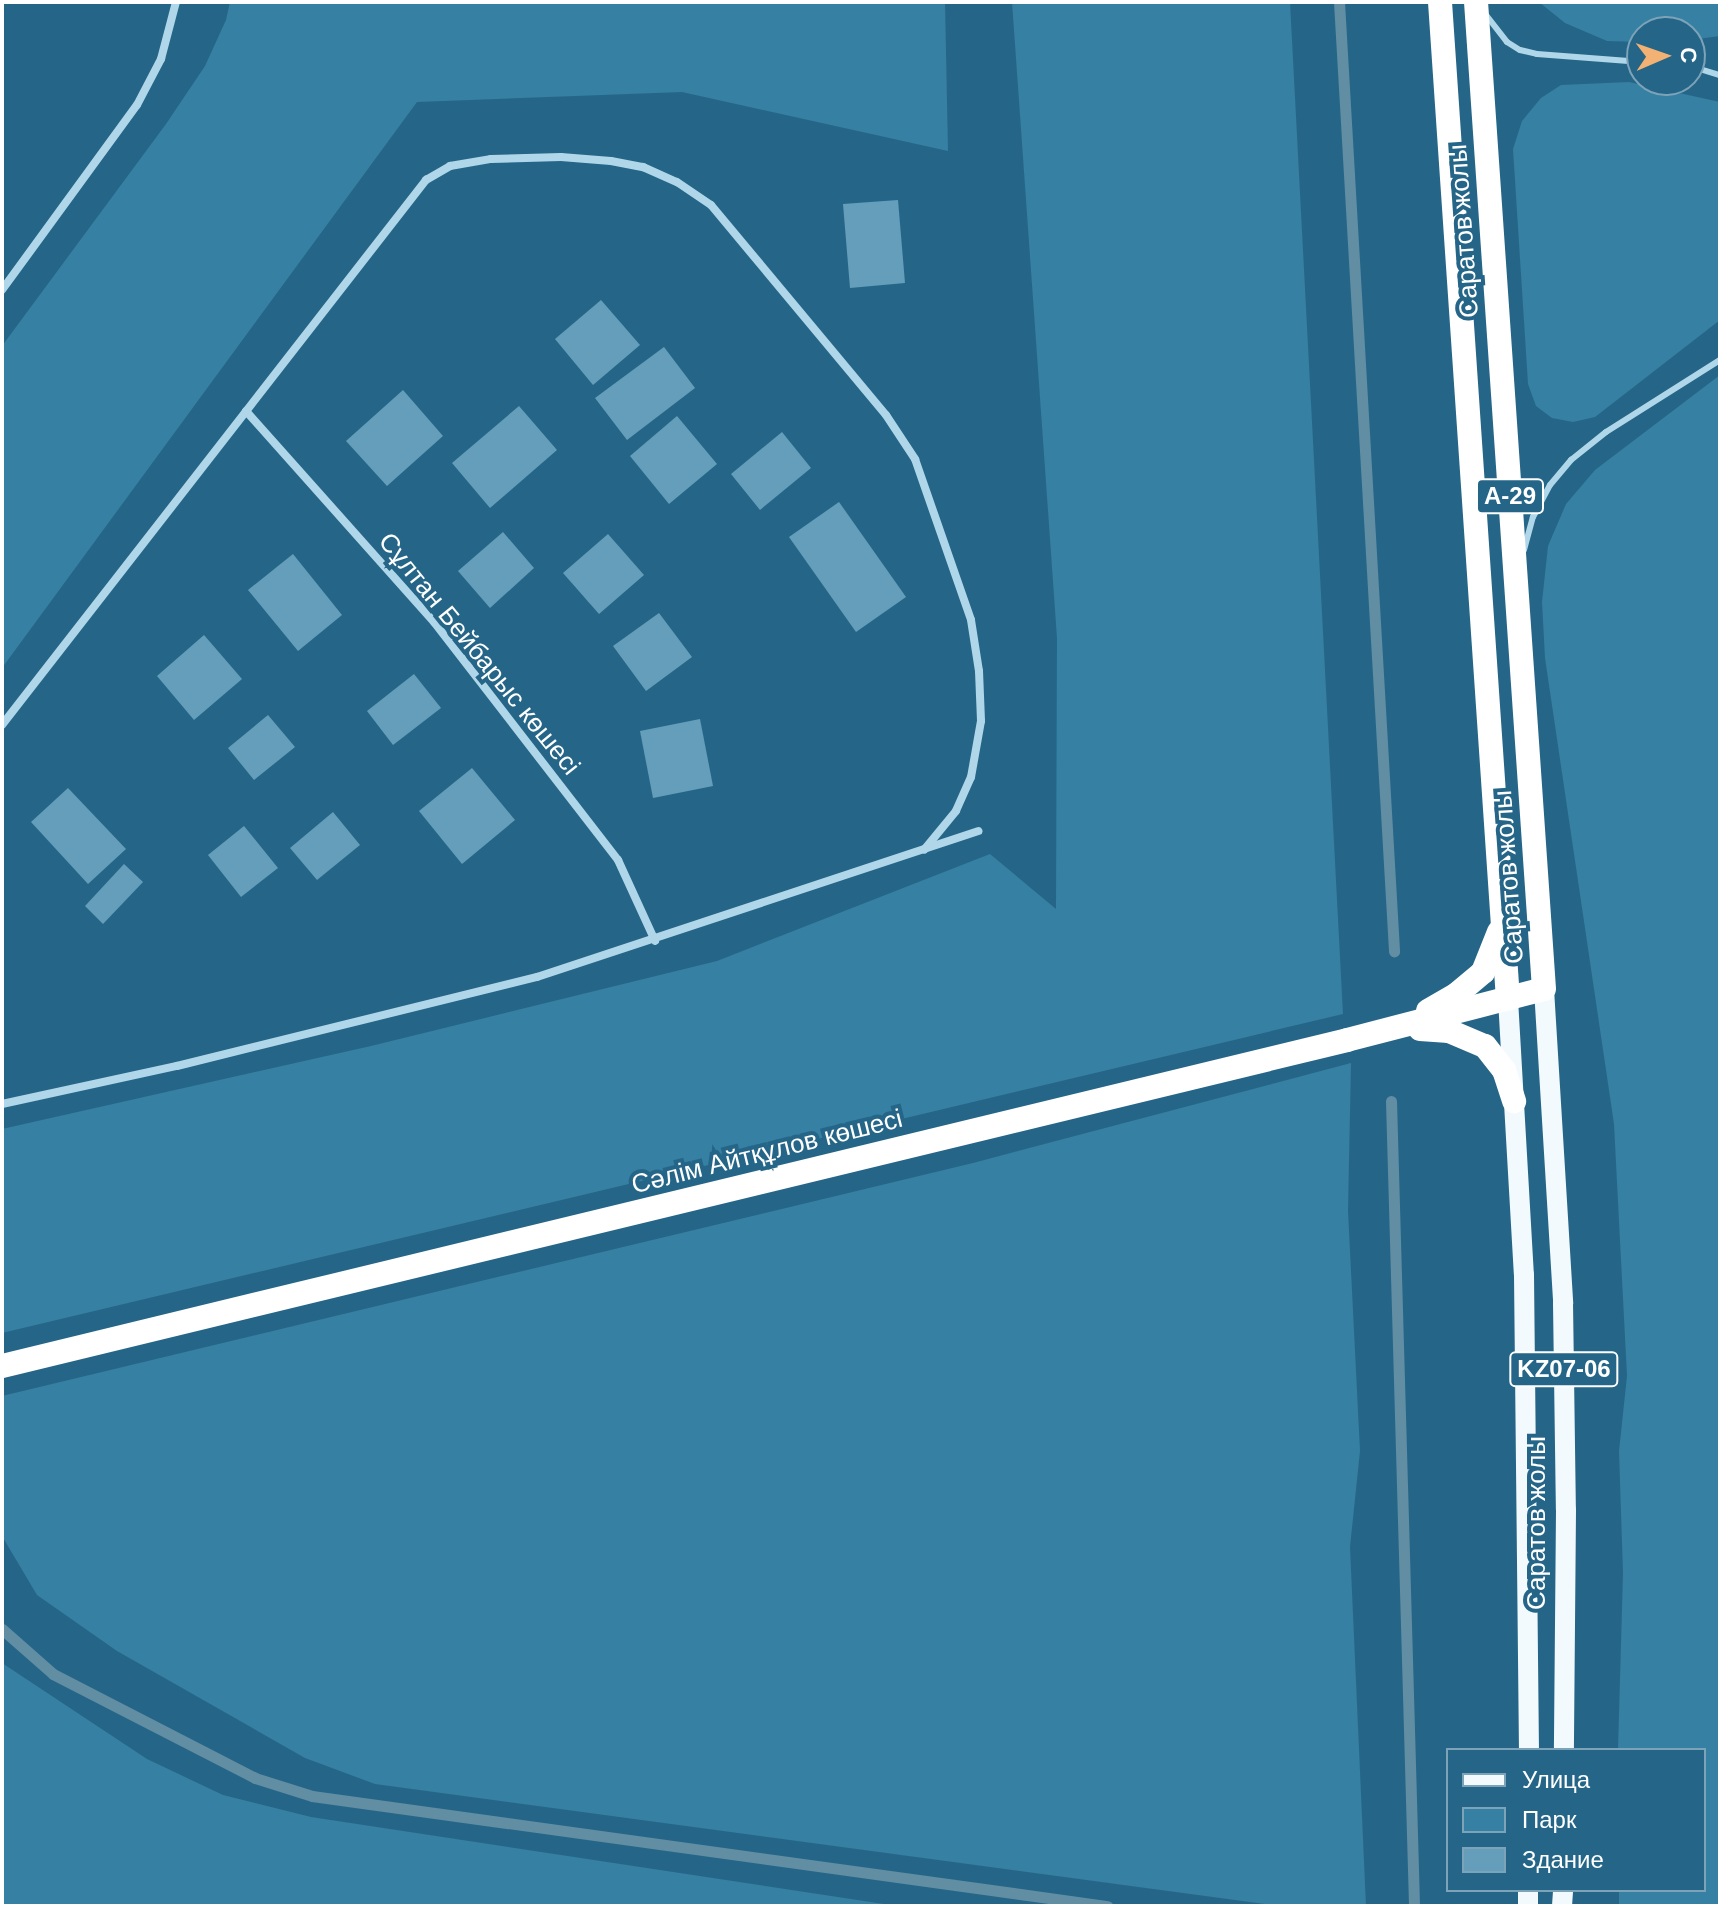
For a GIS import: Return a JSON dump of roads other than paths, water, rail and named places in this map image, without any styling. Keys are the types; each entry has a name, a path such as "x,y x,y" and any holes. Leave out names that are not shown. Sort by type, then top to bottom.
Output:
{"highway":[{"name":"Саратов жолы","path":"1440,2 1508,999"},
{"name":"Саратов жолы","path":"1478,2 1544,989"},
{"path":"1390,1029 1432,1010 1483,972 1498,938 1501,900"},
{"name":"Сәлім Айтқұлов көшесі","path":"2,1366 1544,989"},
{"path":"1390,1029 1439,1030 1475,1039 1485,1046 1504,1070 1514,1101"}],"main road":[{"name":"Саратов жолы","path":"1544,989 1563,1303 1566,1510 1564,1748"},
{"name":"Саратов жолы","path":"1508,999 1524,1275 1529,1748"}],"street":[{"path":"2,290 137,105 161,59 176,2"},
{"path":"2,725 426,180 438,171 491,159 561,157 643,167 677,182 711,205 738,233 886,415 915,459 940,522 971,620 979,671 981,721 978,750 961,800 924,850"},
{"name":"Сұлтан Бейбарыс көшесі","path":"246,411 434,622 618,860 655,941"},
{"path":"2,1104 177,1066 537,977 655,941 979,831"}],"lane":[{"path":"1478,2 1507,42 1520,50 1626,61"},
{"path":"1516,581 1533,517 1550,485 1571,460 1606,432 1720,360"}],"waterway":[{"path":"1339,2 1394,951"},
{"path":"1391,1101 1414,1906"},
{"path":"2,1629 53,1674 255,1778 312,1796 1107,1906"}]}
